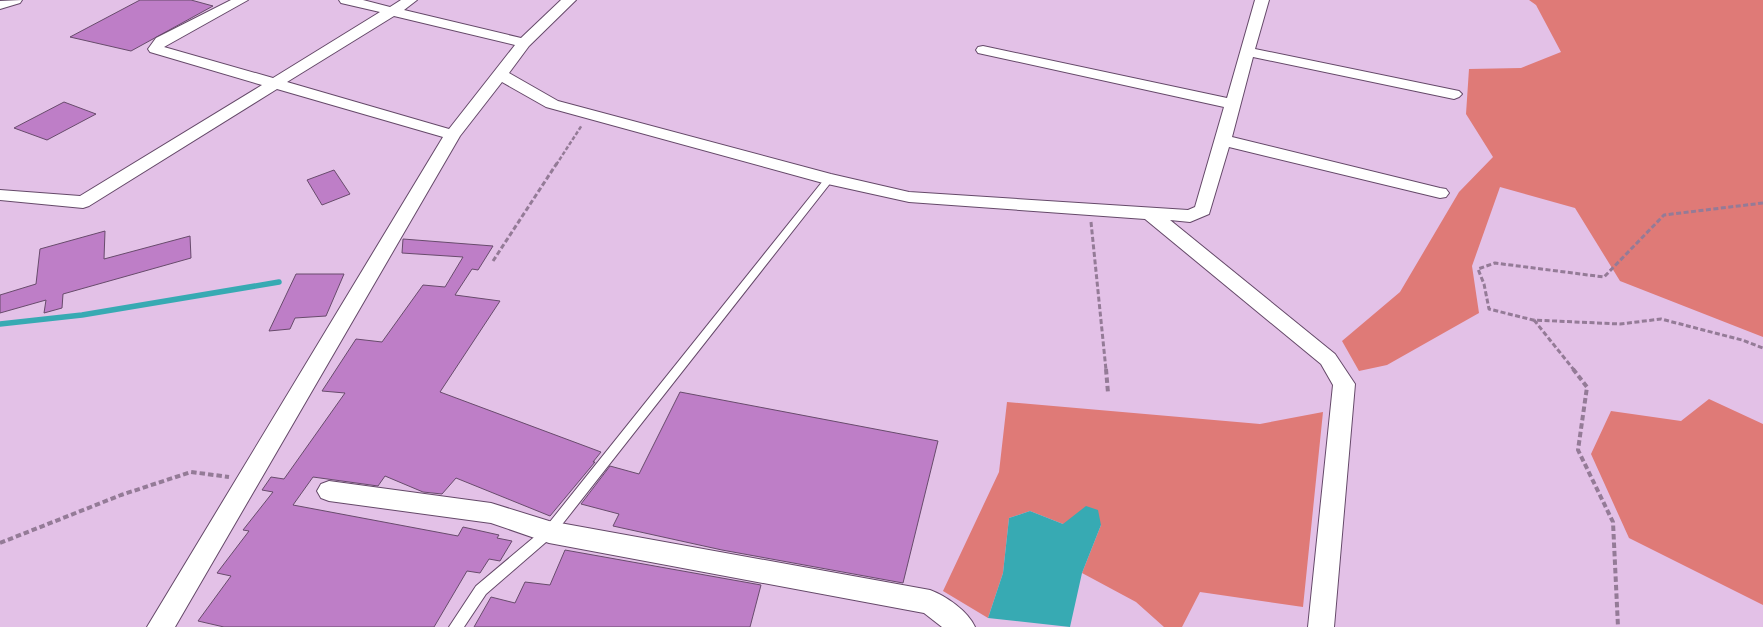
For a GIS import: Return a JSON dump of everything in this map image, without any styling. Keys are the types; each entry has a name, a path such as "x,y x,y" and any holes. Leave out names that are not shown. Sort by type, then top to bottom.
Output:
{"street":[{"path":"0,5 15,0"},
{"path":"241,0 161,41 155,49 453,135"},
{"path":"346,0 524,43"},
{"path":"0,195 83,202 276,85 410,0"},
{"path":"160,627 453,135 524,43 569,0"},
{"path":"501,75 552,104 829,179 909,197 1190,216 1203,210 1231,104 1249,52 1262,0"},
{"path":"983,50 1231,104"},
{"path":"1249,52 1454,94"},
{"path":"1222,140 1440,193"},
{"path":"1148,212 1328,359 1344,384 1322,598 1321,627"},
{"path":"330,491 491,513 549,532 930,602 962,627"}],"lane":[{"path":"456,627 481,590 549,532 829,179"}],"path":[{"path":"493,261 589,114"},
{"path":"1763,203 1664,215 1604,277 1494,264 1478,269 1484,284 1489,309 1533,320 1620,324 1662,319 1742,340 1763,348"},
{"path":"1090,209 1108,393"},
{"path":"1533,320 1587,387 1578,450 1613,522 1618,627"},
{"path":"0,543 121,495 191,472 247,479"}],"shaded area":[{"path":"1529,0 1763,0 1763,337 1620,281 1575,208 1500,187 1472,266 1479,313 1387,365 1359,371 1342,341 1400,292 1459,192 1493,157 1466,114 1469,69 1521,68 1561,52 1536,5"},
{"path":"1709,399 1763,424 1763,605 1629,538 1591,454 1611,411 1681,421"},
{"path":"1007,402 1260,424 1323,412 1303,607 1200,592 1182,627 1164,627 1136,602 1082,573 1101,525 1063,524 1030,511 1009,518 1003,573 988,618 943,591 999,472"},
{"path":"1086,506 1098,510 1101,525 1082,573 1070,627 988,618 1003,573 1009,518 1030,511 1063,524"}],"building":[{"path":"140,0 191,0 213,6 131,51 70,37"},
{"path":"64,102 96,114 47,140 14,128"},
{"path":"334,170 350,194 322,205 307,180"},
{"path":"105,231 104,259 190,236 191,258 63,294 62,308 44,313 46,300 0,313 0,295 36,284 40,249"},
{"path":"403,239 493,246 478,270 472,269 455,295 500,301 440,392 601,452 593,462 595,462 550,516 456,478 442,494 423,492 385,476 378,486 313,477 293,505 458,536 463,527 499,535 497,538 512,541 500,561 489,559 480,573 467,571 434,627 224,627 198,621 231,576 217,573 249,531 243,530 273,492 262,490 271,477 284,479 345,393 322,391 356,339 382,342 423,285 445,287 463,257 402,253"},
{"path":"296,274 344,274 326,316 295,318 290,329 269,331"},
{"path":"680,392 938,441 903,583 722,550 613,526 619,514 581,504 610,466 639,474"},
{"path":"565,550 761,585 750,627 474,627 491,597 515,603 525,582 550,585"}],"waterway":[{"path":"0,324 82,315 279,282"}]}
